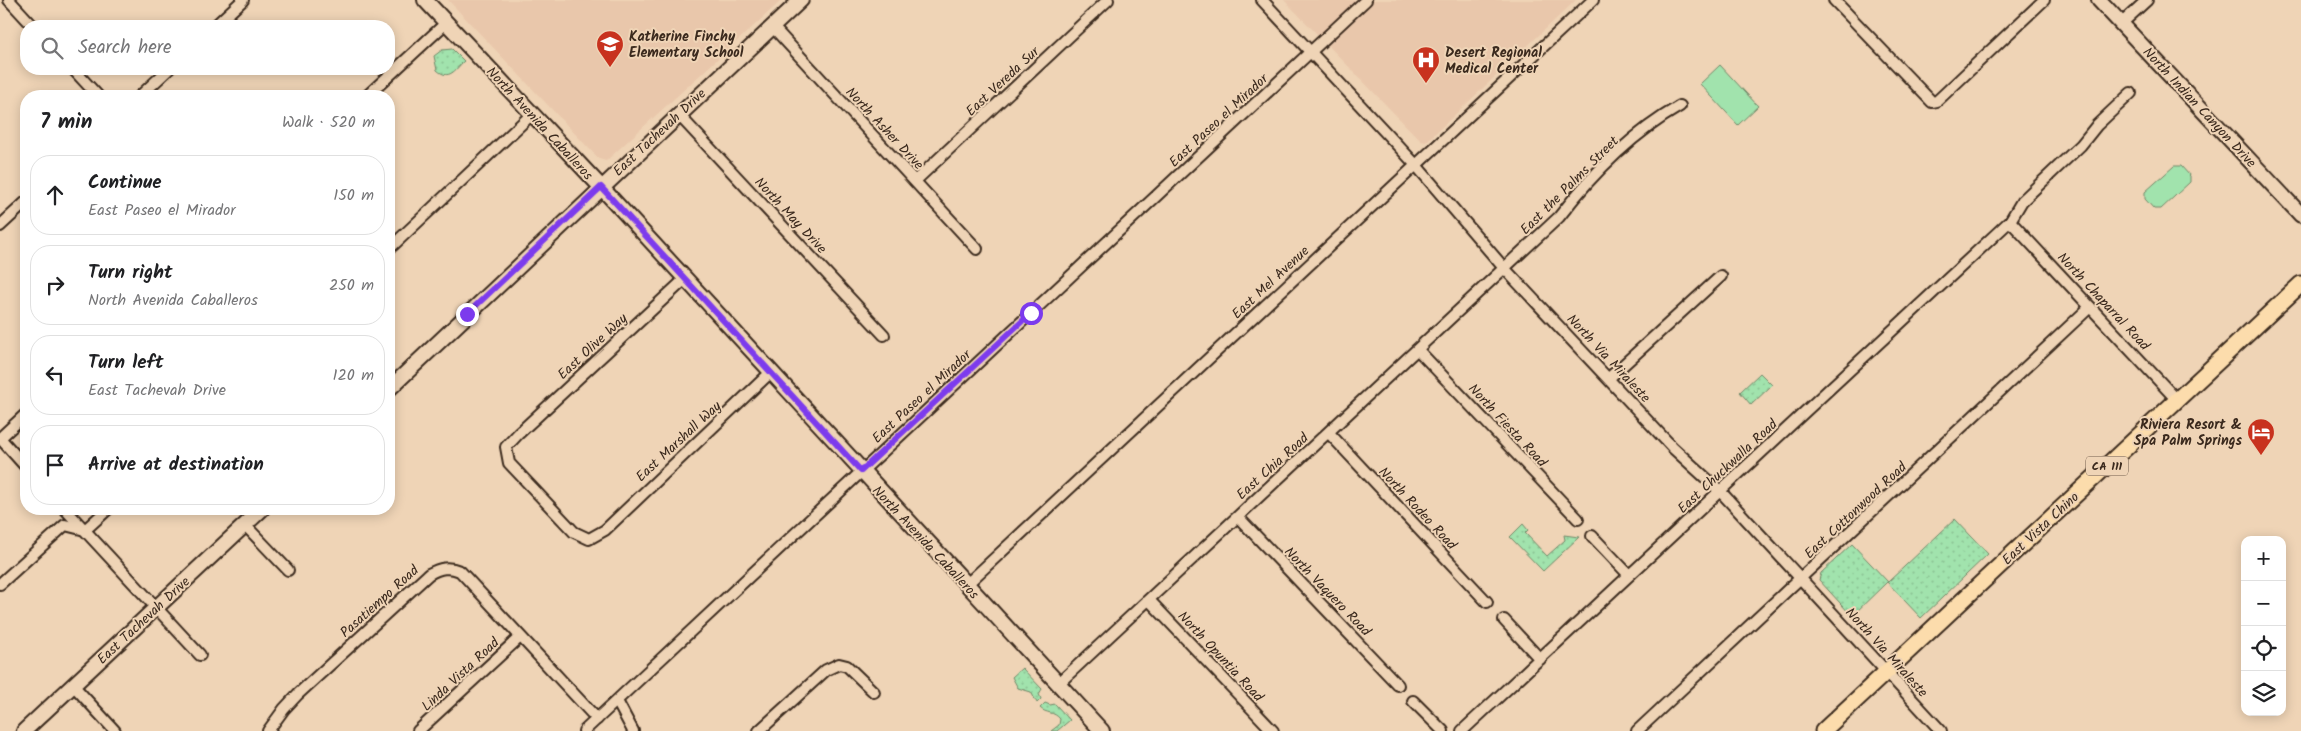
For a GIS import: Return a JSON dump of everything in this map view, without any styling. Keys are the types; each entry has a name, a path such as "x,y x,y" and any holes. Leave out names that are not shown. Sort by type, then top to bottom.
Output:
{"main road":[{"name":"East Vista Chino","path":"1823,731 2301,284"}],"street":[{"path":"9,0 27,20"},
{"path":"221,20 243,0"},
{"name":"North Avenida Caballeros","path":"425,0 601,187 1102,731"},
{"name":"East Tachevah Drive","path":"395,383 800,0"},
{"name":"East Vereda Sur","path":"915,181 1108,0"},
{"name":"North Via Miraleste","path":"1262,0 1415,164 1504,268 1674,448 1720,491 1941,731"},
{"name":"East Paseo el Mirador","path":"584,731 1366,0"},
{"name":"East Mel Avenue","path":"966,585 1592,0"},
{"path":"1834,0 1932,102 1938,101 2044,0"},
{"name":"North Indian Canyon Drive","path":"2099,0 2301,215"},
{"path":"2122,24 2147,0"},
{"path":"395,70 446,23"},
{"name":"North Asher Drive","path":"772,26 977,249"},
{"path":"79,75 92,90"},
{"path":"146,90 163,75"},
{"path":"373,90 390,75"},
{"name":"East Chuckwalla Road","path":"1462,731 2010,221 2022,201 2081,145 2097,125 2131,93"},
{"name":"East the Palms Street","path":"1504,268 1559,217 1585,184 1654,120 1680,106"},
{"path":"395,243 532,114"},
{"name":"North May Drive","path":"678,114 884,335"},
{"path":"0,226 20,208"},
{"name":"North Chaparral Road","path":"2010,221 2177,400"},
{"name":"East Chia Road","path":"1058,684 1504,268"},
{"path":"1609,378 1721,276"},
{"name":"East Olive Way","path":"605,530 589,539 574,532 509,462 506,447 684,279"},
{"name":"East Cottonwood Road","path":"1637,731 1802,579 2090,307"},
{"name":"North Fiesta Road","path":"1418,350 1578,519"},
{"name":"East Marshall Way","path":"605,530 771,372"},
{"path":"20,420 0,438 20,460"},
{"name":"North Rodeo Road","path":"1329,433 1487,602"},
{"path":"71,515 200,655"},
{"path":"85,530 101,515"},
{"name":"East Tachevah Drive","path":"24,731 256,515"},
{"name":"North Vaquero Road","path":"1238,517 1398,685"},
{"path":"0,584 66,525 85,530"},
{"path":"245,525 288,570"},
{"path":"1592,536 1629,575"},
{"name":"Pasatiempo Road","path":"268,731 298,694 429,574 438,569 450,567 460,571 597,719"},
{"name":"North Opuntia Road","path":"1149,600 1273,731"},
{"path":"1504,620 1540,659"},
{"name":"Linda Vista Road","path":"418,731 520,637"},
{"path":"759,731 826,670 839,664 847,666 874,692"},
{"path":"72,685 115,731"},
{"path":"616,701 633,731"},
{"path":"1413,701 1443,731"}],"shaded area":[{"name":"Katherine Finchy Elementary School","path":"448,0 782,0 606,161 599,159"},
{"name":"Desert Regional Medical Center","path":"1284,0 1576,0 1426,142 1421,141"}],"green space":[{"path":"452,49 464,61 452,73 441,73 437,70 434,56 442,50"},
{"path":"1720,65 1758,106 1738,125 1700,84"},
{"path":"2174,166 2181,166 2190,176 2190,182 2161,209 2154,209 2145,199 2145,192"},
{"path":"1760,373 1772,385 1751,405 1740,392"},
{"path":"1955,519 1988,554 1921,618 1887,582 1852,616 1819,580 1821,573 1852,544 1888,582"},
{"path":"1523,524 1528,530 1525,533 1547,556 1565,540 1564,535 1579,537 1543,571 1510,537"},
{"path":"1022,668 1042,689 1039,694 1041,699 1037,703 1031,692 1018,688 1012,677"},
{"path":"1045,703 1055,704 1070,720 1057,731 1051,731 1059,725 1060,719 1040,708"}],"place":[{"name":"Katherine Finchy Elementary School","path":"610,68"},
{"name":"Desert Regional Medical Center","path":"1426,84"},
{"name":"Riviera Resort & Spa Palm Springs","path":"2261,456"}],"route":[{"path":"467,314 601,187 861,471 1031,313"}]}
